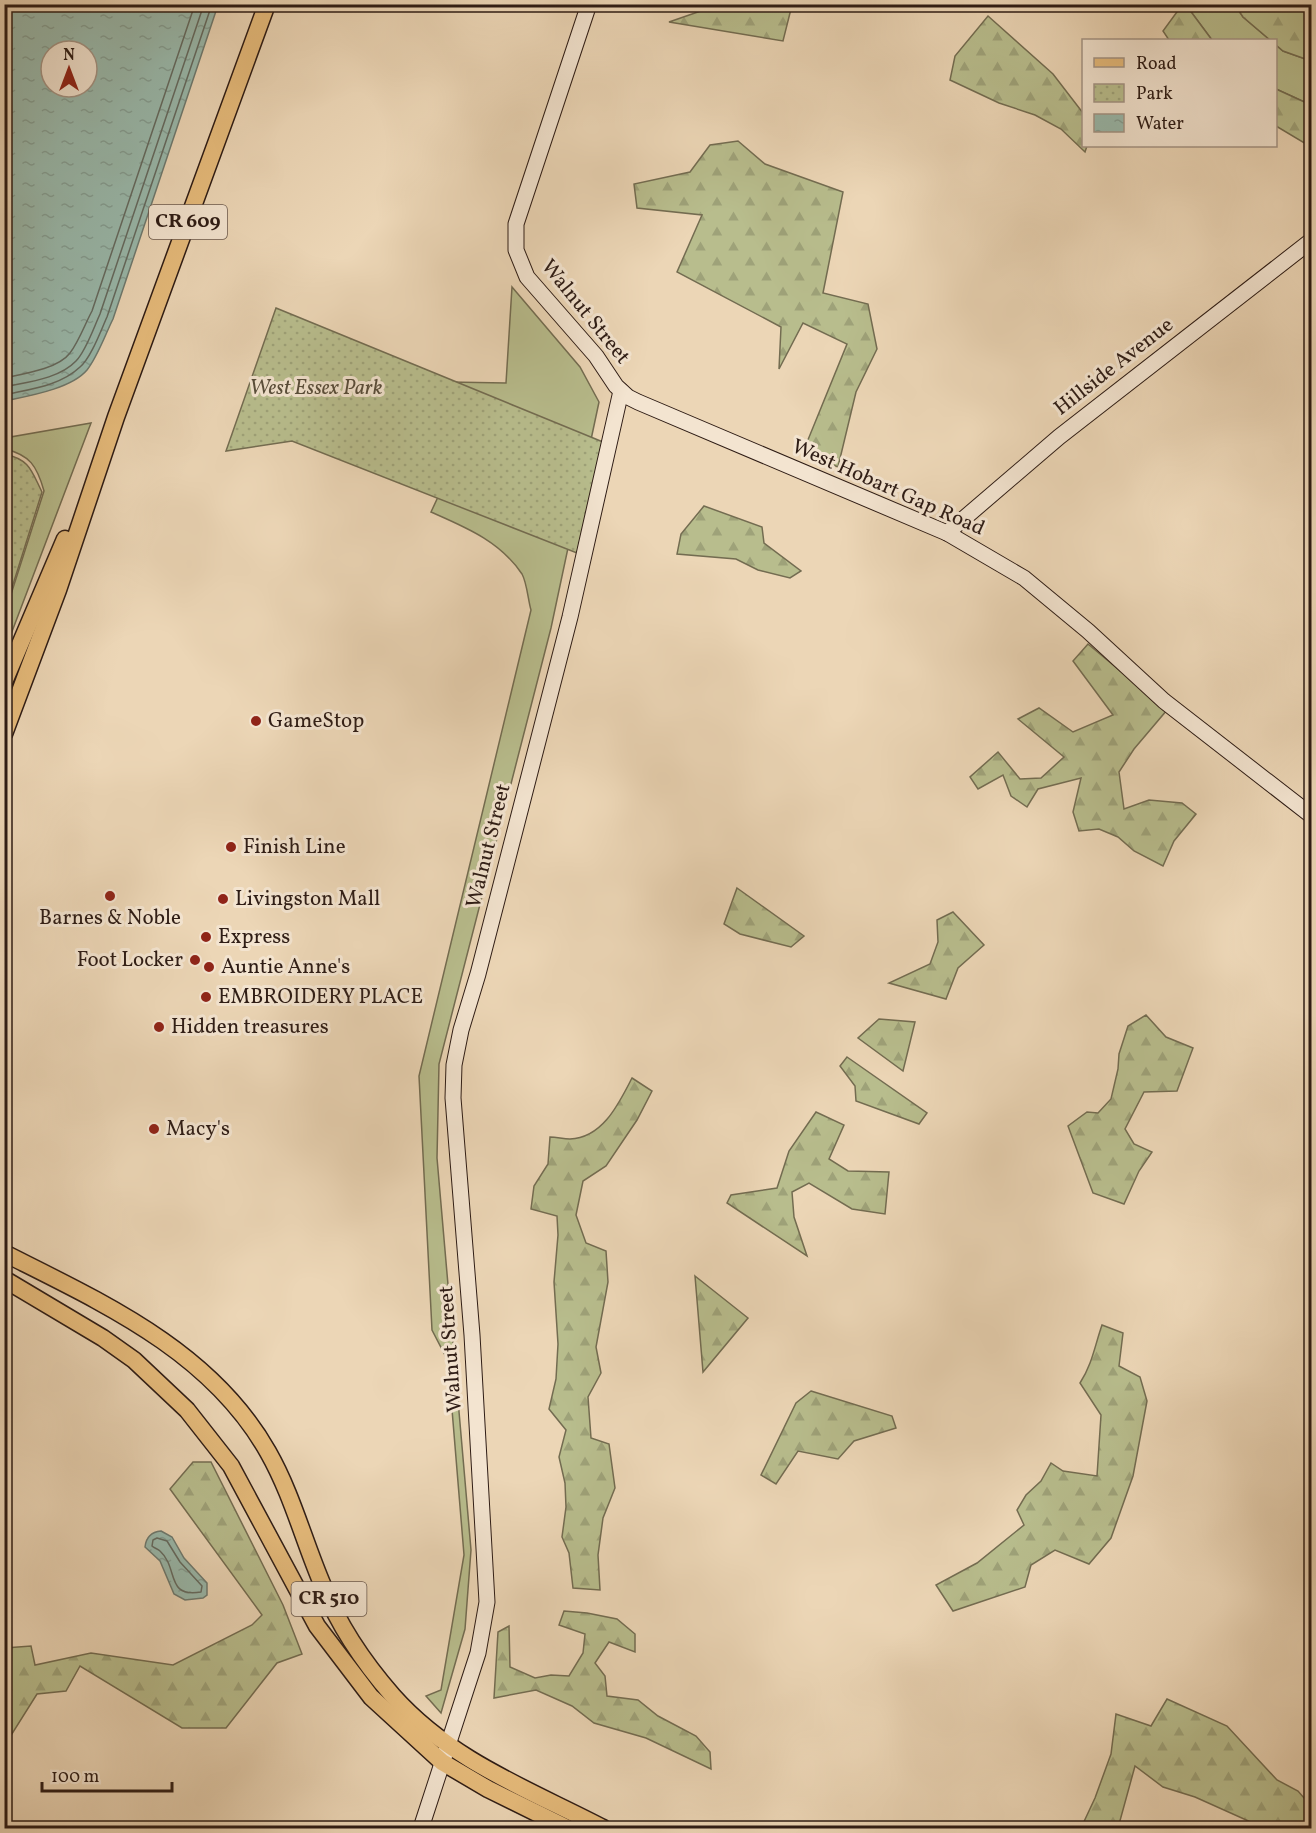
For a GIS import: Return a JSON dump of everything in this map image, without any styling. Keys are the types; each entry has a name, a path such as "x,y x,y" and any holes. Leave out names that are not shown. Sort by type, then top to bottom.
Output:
{"main road":[{"name":"CR 609","path":"4,734 58,590 108,439 267,4"},
{"name":"CR 609","path":"4,682 108,439"},
{"name":"CR 510","path":"4,1253 107,1305 151,1331 184,1355 219,1388 244,1416 268,1452 295,1510 323,1587 342,1625 368,1665 445,1754 477,1765 603,1828"},
{"name":"CR 510","path":"4,1279 103,1338 134,1360 187,1410 216,1445 242,1483 304,1603 318,1626 371,1697 488,1789 567,1828"}],"street":[{"name":"Walnut Street","path":"421,1828 478,1653 487,1602 472,1335 453,1098 454,1065 460,1030 478,974 570,617 621,391 592,351 527,277 518,258 515,243 516,224 589,4"},
{"name":"Hillside Avenue","path":"947,533 1059,437 1311,240"},
{"name":"West Hobart Gap Road","path":"621,391 647,406 947,533 1024,578 1045,593 1164,700 1311,816"}],"green space":[{"path":"718,5 792,5 783,41 669,22"},
{"path":"1182,5 1186,5 1211,39 1168,39 1163,31"},
{"path":"1186,5 1235,5 1243,17 1269,39 1211,39"},
{"path":"1235,5 1311,5 1311,61 1283,51 1277,46 1277,39 1269,39 1243,17"},
{"path":"988,16 1053,74 1082,112 1082,147 1087,147 1085,152 1061,129 1035,115 999,103 950,80 955,56"},
{"path":"1277,46 1283,51 1311,61 1311,105 1277,89"},
{"path":"1277,89 1311,105 1311,147 1277,127"},
{"path":"738,141 765,164 843,192 823,293 868,304 877,349 856,392 838,467 803,452 847,344 803,323 779,369 781,327 677,272 702,215 637,208 634,184 690,172 710,145"},
{"path":"512,287 580,367 599,402 551,628 439,1064 437,1158 471,1550 465,1629 441,1713 426,1696 441,1690 464,1555 448,1361 432,1330 419,1076 531,610 522,574 503,552 481,536 431,512 444,484 449,382 506,383"},
{"name":"West Essex Park","path":"276,308 603,442 577,553 292,441 226,451"},
{"path":"91,423 5,650 5,613 44,491 31,463 21,455 5,449 5,438"},
{"path":"5,454 20,459 29,467 42,492 5,610"},
{"path":"704,506 762,527 764,543 801,571 790,578 758,570 736,559 677,554 681,534"},
{"path":"1088,644 1167,710 1134,749 1119,772 1124,809 1149,800 1182,803 1196,814 1174,841 1163,866 1134,851 1118,837 1099,829 1079,831 1073,812 1081,778 1038,789 1027,807 1011,796 1003,775 978,789 970,777 998,752 1020,779 1041,778 1064,757 1018,719 1039,708 1073,732 1113,715 1073,661"},
{"path":"737,888 804,936 791,947 740,934 724,924"},
{"path":"953,912 984,945 958,968 946,999 889,983 930,964 938,942 937,920"},
{"path":"1146,1015 1166,1037 1193,1048 1177,1091 1144,1092 1125,1129 1134,1144 1152,1152 1139,1171 1124,1204 1093,1193 1068,1126 1087,1112 1098,1113 1111,1099 1119,1054 1128,1026"},
{"path":"879,1019 915,1022 903,1071 858,1038"},
{"path":"847,1057 927,1113 919,1124 856,1101 855,1086 840,1066"},
{"path":"632,1078 652,1091 637,1120 606,1166 583,1181 576,1215 586,1243 606,1251 608,1282 596,1347 601,1373 588,1397 591,1438 609,1444 615,1488 603,1518 598,1555 600,1590 573,1588 569,1553 562,1537 566,1507 565,1483 559,1457 566,1430 549,1409 556,1379 558,1344 554,1282 558,1235 557,1216 531,1209 534,1186 548,1164 550,1137 570,1139 592,1133 608,1118"},
{"path":"816,1112 844,1125 829,1159 848,1171 889,1172 885,1214 852,1209 809,1183 792,1192 794,1217 807,1256 727,1203 731,1195 777,1188 789,1151"},
{"path":"695,1276 748,1318 703,1372"},
{"path":"1102,1325 1123,1333 1119,1366 1140,1377 1147,1401 1133,1476 1111,1538 1089,1564 1055,1550 1031,1565 1025,1587 953,1611 936,1585 977,1563 1024,1525 1017,1510 1026,1495 1041,1481 1051,1463 1063,1471 1097,1476 1101,1415 1080,1383 1090,1362"},
{"path":"811,1391 892,1416 896,1428 854,1441 838,1459 798,1451 776,1484 761,1475 796,1403"},
{"path":"193,1462 211,1462 283,1605 302,1654 277,1663 226,1728 182,1728 80,1666 66,1691 37,1694 5,1745 5,1648 31,1646 35,1665 91,1653 173,1665 252,1625 262,1615 170,1489"},
{"path":"564,1611 617,1619 635,1634 635,1652 609,1642 595,1663 605,1676 607,1696 638,1700 658,1716 696,1736 710,1752 711,1769 646,1738 594,1723 572,1706 536,1690 494,1698 498,1632 509,1626 510,1667 535,1678 551,1675 569,1676 583,1653 585,1634 559,1625"},
{"path":"1167,1699 1227,1726 1277,1780 1298,1791 1311,1806 1311,1828 1264,1828 1195,1797 1163,1787 1135,1766 1118,1828 1081,1828 1111,1754 1116,1714 1151,1726"}],"water":[{"path":"4,5 218,5 113,319 95,358 80,377 60,387 5,401"},
{"path":"161,1531 172,1537 184,1558 207,1583 207,1595 203,1598 185,1600 174,1594 160,1561 145,1547 150,1536"}],"place":[{"name":"GameStop","path":"256,721"},
{"name":"Finish Line","path":"231,847"},
{"name":"Barnes & Noble","path":"110,896"},
{"name":"Livingston Mall","path":"223,899"},
{"name":"Express","path":"206,937"},
{"name":"Foot Locker","path":"195,960"},
{"name":"Auntie Anne's","path":"209,967"},
{"name":"EMBROIDERY PLACE","path":"206,997"},
{"name":"Hidden treasures","path":"159,1027"},
{"name":"Macy's","path":"154,1129"}]}
